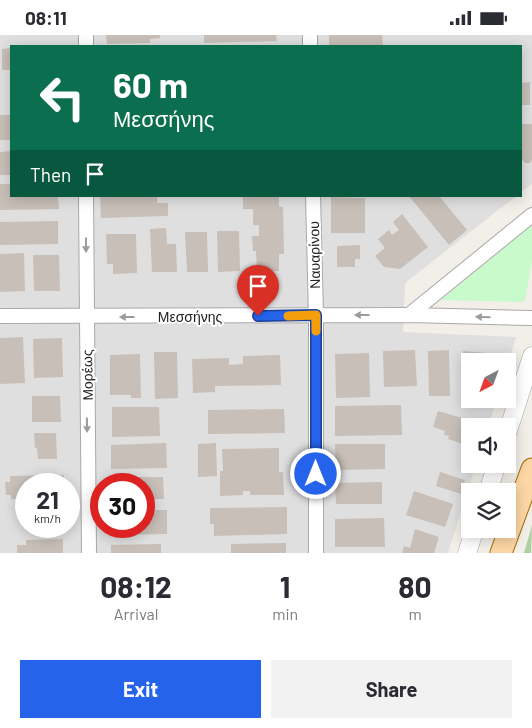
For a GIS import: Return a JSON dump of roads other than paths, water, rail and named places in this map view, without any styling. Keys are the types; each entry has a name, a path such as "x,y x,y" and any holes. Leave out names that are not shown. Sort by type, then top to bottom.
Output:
{"main road":[{"path":"501,553 532,469"}],"street":[{"name":"Μορέως","path":"86,197 89,553"},
{"name":"Ναυαρίνου","path":"313,197 316,315 316,553"},
{"path":"409,315 532,215"},
{"name":"Μεσσήνης","path":"0,317 409,315 532,318"},
{"path":"512,418 532,356"},
{"path":"467,553 472,538"}]}
